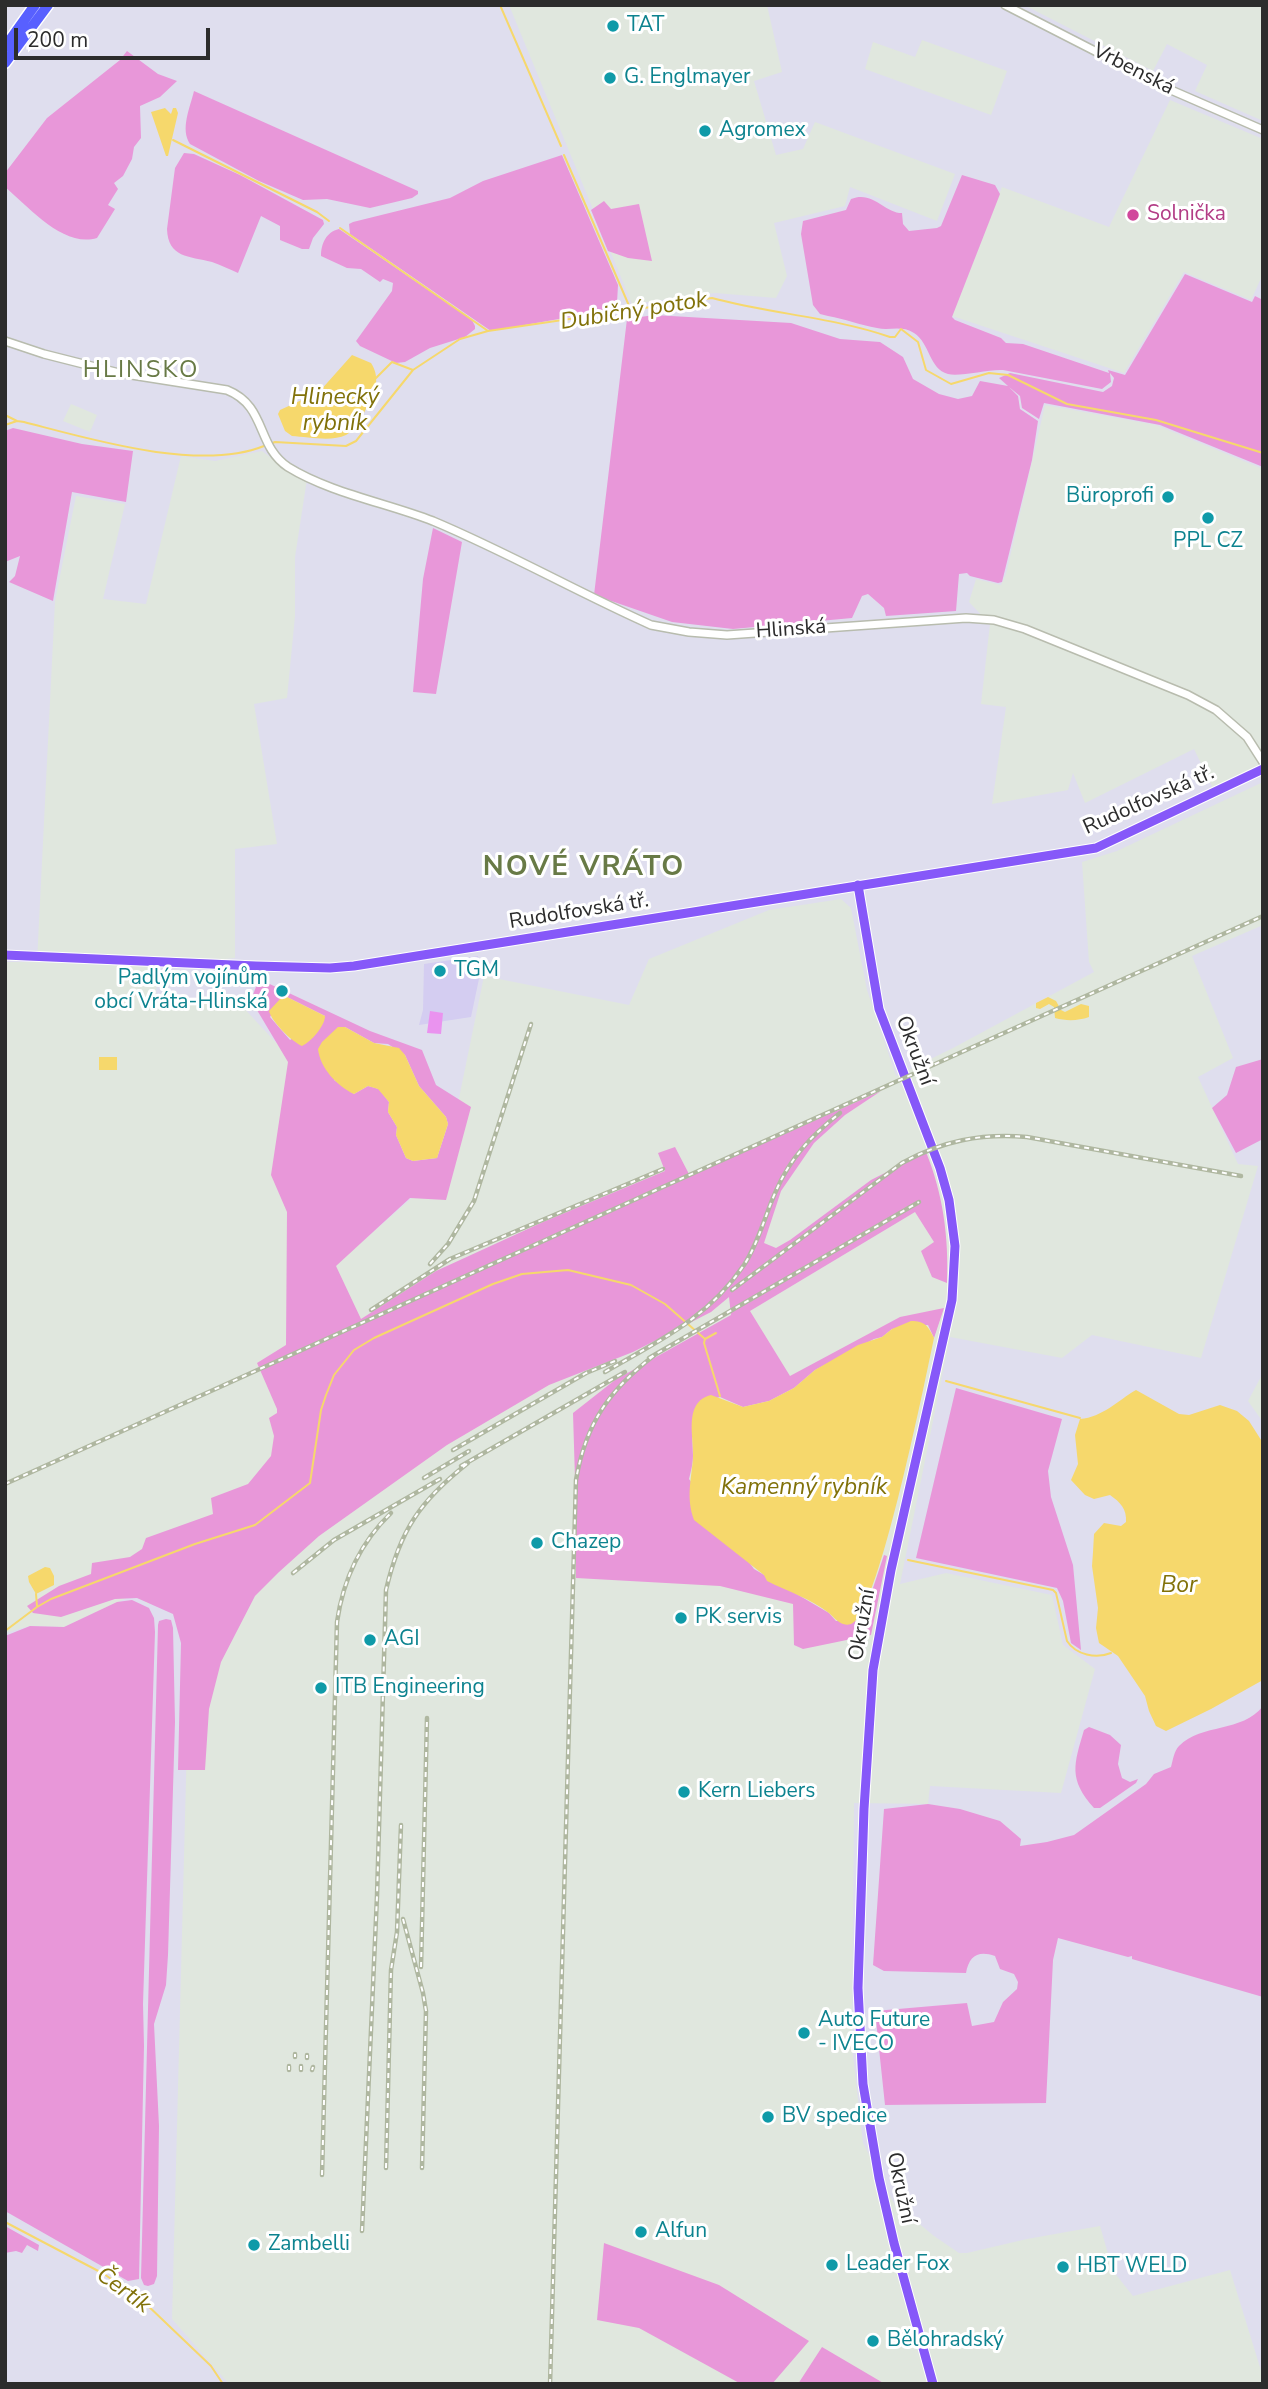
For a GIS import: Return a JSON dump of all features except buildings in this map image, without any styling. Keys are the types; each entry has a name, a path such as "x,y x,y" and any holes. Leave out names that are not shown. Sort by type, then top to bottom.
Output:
{"highway":[{"path":"5,47 36,5"},
{"path":"5,63 48,5"}],"main road":[{"name":"Rudolfovská tř.","path":"5,956 338,968 1096,848 1263,769"},
{"name":"Okružní","path":"858,885 879,1009 940,1168 949,1200 954,1246 952,1300 894,1557 873,1671 863,1823 858,1976 863,2084 878,2178 933,2384"}],"street":[{"name":"Vrbenská","path":"1005,5 1171,90 1263,130"},
{"name":"Hlinská","path":"5,341 118,373 228,390 249,402 269,444 281,461 308,478 433,522 651,625 727,635 966,618 988,619 1015,625 1188,695 1216,710 1247,737 1263,762"}],"shaded area":[{"path":"509,5 767,5 782,72 754,81 776,155 803,149 815,122 955,174 937,221 850,187 845,206 774,223 787,276 776,298 715,293 632,304"},
{"path":"1024,5 1263,5 1263,121 1195,91 1207,65 1167,44 1153,71"},
{"path":"922,40 1007,71 991,115 865,69 873,42 915,57"},
{"path":"127,51 158,74 177,81 160,97 140,106 141,138 134,147 132,159 123,176 114,183 118,189 108,205 115,209 97,238 84,240 72,237 47,224 5,187 5,173 47,118 120,60"},
{"path":"194,91 418,191 418,194 412,198 370,208 327,199 303,200 259,181 190,144 186,125"},
{"path":"1170,100 1263,139 1263,274 1251,300 1184,272 1124,373 952,316 1002,187 1109,227"},
{"path":"184,153 194,154 240,175 323,220 324,224 313,238 309,249 280,240 280,226 261,216 238,273 176,251 171,246 167,229 175,168"},
{"path":"562,155 618,285 617,303 604,311 491,331 350,234 349,224 353,222 450,198 483,181"},
{"path":"962,175 995,185 1000,194 952,317 1001,338 1006,343 1023,344 1109,373 1108,370 1125,375 1185,274 1252,302 1255,296 1263,300 1263,467 1160,425 1044,403 1039,419 1022,408 1020,396 1009,387 1018,396 1020,409 1038,421 1032,460 1002,582 970,576 967,573 959,574 956,611 886,616 884,608 868,594 862,596 852,618 733,629 672,622 594,595 627,319 654,315 791,323 840,339 880,342 903,357 913,379 939,394 958,399 972,396 980,381 1008,386 999,378 1010,373 1103,392 1112,386 1114,378 1110,373 1111,382 1102,389 1003,370 948,374 937,367 914,333 877,328 820,314 813,305 801,234 803,221 846,210 851,199 866,197 890,210 902,213 903,224 909,231 937,228 941,226"},
{"path":"604,201 611,209 639,204 652,261 628,258 608,251 591,210"},
{"path":"339,229 472,320 475,329 465,337 430,348 405,362 396,363 360,346 356,341 392,291 393,283 383,279 380,282 361,269 347,268 321,256 325,239"},
{"path":"71,404 97,415 90,432 63,421"},
{"path":"1045,405 1156,425 1263,469 1263,749 1258,767 1213,788 1194,749 1085,803 1073,773 1068,790 992,804 1006,707 981,704 990,624 969,602 976,579 1001,585 1006,574"},
{"path":"13,428 82,444 133,451 126,502 72,492 53,601 9,582 15,576 20,556 5,562 5,431"},
{"path":"262,451 286,469 307,479 295,557 295,616 287,698 254,704 277,844 235,849 235,958 157,966 156,1003 240,1004 295,1063 342,1259 421,1190 458,1103 484,976 629,1005 649,959 769,910 841,899 851,908 867,990 896,1076 1094,972 1089,962 1082,862 1117,851 1263,782 1263,925 1192,956 1233,1058 1198,1077 1238,1164 1258,1166 1201,1358 1092,1335 1062,1358 950,1337 900,1584 946,1573 1052,1595 1063,1645 1095,1669 1061,1793 930,1786 928,1804 854,1803 852,2047 863,2143 896,2207 903,2205 910,2216 959,2253 1100,2226 1113,2271 1133,2296 1230,2270 1263,2384 229,2384 172,2319 188,1702 270,1539 147,1604 142,1598 133,1595 64,1627 30,1626 5,1633 5,962 37,962 55,601 76,496 125,504 103,599 146,604 181,456 215,461"},
{"path":"433,528 462,542 436,694 413,692 423,579"},
{"path":"478,956 480,974 471,1017 419,1025 423,1010 424,964"},
{"path":"259,979 370,1031 422,1050 436,1085 471,1107 446,1200 410,1198 336,1266 361,1319 436,1271 665,1171 658,1153 675,1147 690,1176 881,1091 845,1115 814,1143 781,1191 764,1243 776,1248 871,1180 926,1152 944,1216 947,1283 932,1277 921,1251 934,1242 915,1212 750,1311 790,1376 900,1317 944,1308 934,1338 928,1325 892,1329 882,1337 815,1370 794,1388 769,1401 743,1407 720,1397 699,1403 693,1423 693,1459 689,1479 754,1569 829,1613 836,1621 857,1621 868,1603 884,1555 887,1556 871,1635 803,1649 794,1645 793,1604 720,1586 576,1578 573,1413 615,1380 731,1315 729,1297 711,1312 633,1352 549,1385 447,1445 319,1536 255,1596 221,1662 209,1709 205,1770 178,1770 181,1643 173,1614 137,1598 115,1599 61,1617 33,1613 27,1606 59,1586 91,1574 92,1563 130,1557 142,1549 146,1538 213,1514 211,1498 248,1484 271,1456 274,1436 269,1418 277,1413 277,1409 257,1363 286,1345 287,1212 271,1175 288,1062 251,1000","holes":["287,997 325,1016 290,1040 270,1017 282,998","338,1027 345,1027 374,1043 388,1044 405,1055 419,1086 446,1117 448,1124 437,1158 413,1161 406,1158 396,1135 397,1127 388,1112 389,1102 379,1089 368,1086 354,1094 334,1080"]},
{"path":"430,1011 443,1013 441,1034 427,1033"},
{"path":"1263,1059 1263,1139 1236,1153 1212,1108 1227,1095 1236,1067"},
{"path":"1263,1373 1263,1422 1248,1401"},
{"path":"956,1388 1062,1419 1048,1471 1051,1497 1073,1565 1081,1650 1071,1643 1063,1601 1057,1588 916,1558"},
{"path":"132,1600 149,1608 154,1618 155,1632 143,2004 139,2279 128,2281 5,2211 5,1636 30,1626 64,1627 117,1602"},
{"path":"171,1620 173,1628 175,1722 166,1985 154,2024 159,2126 157,2276 154,2284 148,2286 144,2285 141,2278 158,1625 159,1621"},
{"path":"1263,1706 1263,1997 1132,1959 1132,1956 1058,1938 1053,1960 1046,2103 885,2105 875,2011 967,2003 972,2026 994,2022 1003,2002 1017,1989 1018,1982 1014,1974 1000,1969 995,1956 989,1954 975,1956 969,1962 966,1973 884,1971 873,1965 884,1809 928,1804 960,1809 1000,1821 1021,1839 1020,1846 1074,1835 1146,1784 1154,1774 1171,1767 1177,1748 1188,1739 1244,1720"},
{"path":"1089,1727 1110,1735 1121,1745 1118,1764 1122,1778 1130,1782 1138,1779 1100,1808 1094,1808 1077,1780 1078,1752 1084,1730"},
{"path":"5,2226 39,2245 38,2251 27,2245 22,2253 5,2253"},
{"path":"604,2243 719,2285 809,2341 772,2384 741,2384 639,2328 597,2320"},
{"path":"822,2347 885,2384 798,2384"}],"water":[{"path":"165,108 171,114 173,108 176,108 178,113 168,156 151,112"},
{"name":"Hlinecký rybník","path":"352,355 371,363 376,378 372,396 355,427 346,435 334,438 292,436 285,431 278,414 280,410 319,392"},
{"path":"287,997 325,1016 317,1033 302,1046 282,1031 269,1011 281,998"},
{"path":"1048,997 1056,1001 1065,1012 1081,1004 1089,1006 1089,1017 1076,1020 1059,1019 1055,1018 1054,1007 1049,1004 1040,1009 1036,1008 1036,1003"},
{"path":"338,1027 345,1027 374,1043 399,1048 405,1055 419,1086 446,1117 448,1124 437,1158 413,1161 406,1158 396,1135 397,1127 388,1112 389,1102 378,1089 368,1086 354,1094 330,1076 318,1049"},
{"path":"99,1057 117,1057 117,1070 99,1070"},
{"name":"Kamenný rybník","path":"911,1321 926,1325 934,1338 921,1398 900,1492 874,1581 862,1611 851,1624 844,1624 815,1604 767,1581 764,1575 694,1520 690,1497 693,1413 702,1399 711,1395 743,1407 769,1401 794,1388 815,1370 858,1345 882,1337 892,1329"},
{"name":"Bor","path":"1136,1390 1179,1414 1189,1415 1220,1405 1237,1411 1249,1421 1263,1443 1263,1680 1166,1731 1156,1726 1145,1696 1118,1656 1099,1643 1096,1628 1098,1608 1092,1566 1094,1534 1104,1523 1121,1526 1126,1522 1124,1510 1110,1495 1094,1499 1085,1495 1071,1480 1078,1464 1075,1435 1080,1419 1103,1412"},
{"path":"45,1567 50,1568 54,1576 54,1585 36,1594 28,1576"}],"waterway":[{"path":"500,5 561,146"},
{"path":"173,140 317,212 329,221"},
{"path":"564,155 630,308"},
{"path":"340,228 488,331"},
{"name":"Dubičný potok","path":"270,444 275,442 346,446 356,441 413,370 460,339 488,331 712,298 846,325 890,337 895,337 901,329 918,342 926,370 951,384 989,373 1008,375 1067,404 1156,420 1263,453"},
{"path":"376,378 392,362 413,370"},
{"path":"5,415 17,421"},
{"name":"Dubičný potok","path":"5,425 24,422 112,444 177,454 208,456 238,453 264,446"},
{"path":"5,1631 51,1599 195,1544 255,1525 310,1483 321,1410 334,1375 354,1350 374,1338 493,1284 522,1274 568,1270 631,1285 665,1304 705,1339 720,1396"},
{"path":"705,1339 716,1333"},
{"path":"946,1381 1080,1418"},
{"path":"908,1560 1053,1590 1067,1641 1071,1646 1087,1654 1099,1656 1111,1653"},
{"path":"36,1594 37,1606"},
{"name":"Čertík","path":"5,2222 104,2274 144,2302 211,2366 223,2384"}],"railway":[{"path":"5,1484 1263,916"},
{"path":"430,1264 448,1244 474,1201 531,1024"},
{"path":"605,1372 681,1327 730,1284 749,1256 788,1168 811,1139 840,1113"},
{"path":"732,1290 902,1163 932,1149 962,1140 994,1136 1027,1137 1241,1176"},
{"path":"371,1310 450,1259 663,1169"},
{"path":"649,1358 919,1202"},
{"path":"550,2384 576,1480 586,1441 602,1408 626,1380 656,1354"},
{"path":"453,1450 586,1373 615,1361"},
{"path":"461,1466 625,1372"},
{"path":"424,1478 469,1451"},
{"path":"362,2231 377,1896 386,1590 398,1550 414,1518 437,1490 468,1463"},
{"path":"293,1573 334,1540 440,1479"},
{"path":"322,2175 337,1622 344,1591 355,1563 370,1537 391,1513"},
{"path":"421,1967 427,1718"},
{"path":"386,2168 391,1970 397,1932 401,1825"},
{"path":"403,1919 426,2011 422,2168"}],"place":[{"name":"TAT","path":"613,26"},
{"name":"G. Englmayer","path":"610,78"},
{"name":"Agromex","path":"705,131"},
{"name":"Solnička","path":"1133,215"},
{"name":"Büroprofi","path":"1168,497"},
{"name":"PPL CZ","path":"1208,518"},
{"name":"TGM","path":"440,971"},
{"name":"Padlým vojínům obcí Vráta-Hlinská","path":"282,991"},
{"name":"Chazep","path":"537,1543"},
{"name":"PK servis","path":"681,1618"},
{"name":"AGI","path":"370,1640"},
{"name":"ITB Engineering","path":"321,1688"},
{"name":"Kern Liebers","path":"684,1792"},
{"name":"Auto Future - IVECO","path":"804,2033"},
{"name":"BV spedice","path":"768,2117"},
{"name":"Alfun","path":"641,2232"},
{"name":"Zambelli","path":"254,2245"},
{"name":"Leader Fox","path":"832,2265"},
{"name":"HBT WELD","path":"1063,2267"},
{"name":"Bělohradský","path":"873,2341"}],"district":[{"name":"HLINSKO","path":"141,371"},
{"name":"NOVÉ VRÁTO","path":"584,868"}]}
